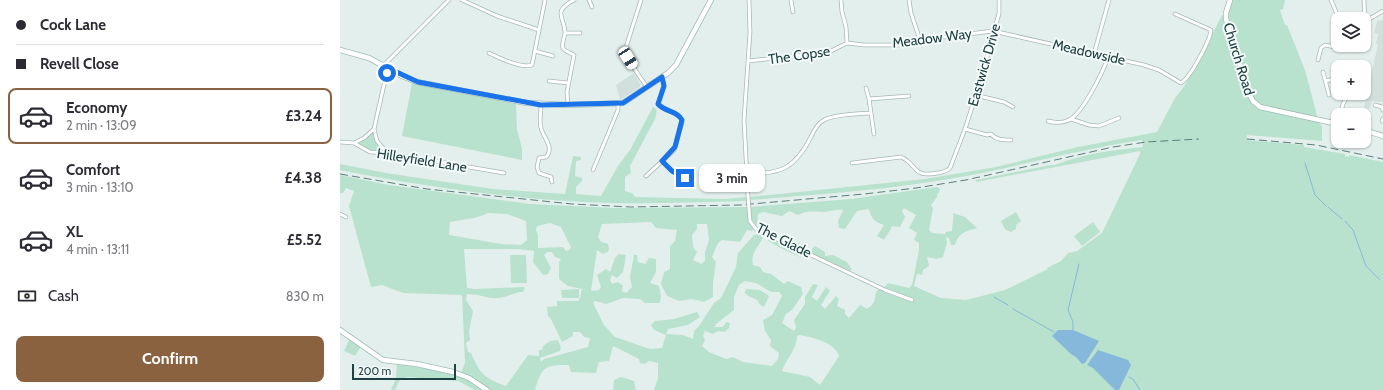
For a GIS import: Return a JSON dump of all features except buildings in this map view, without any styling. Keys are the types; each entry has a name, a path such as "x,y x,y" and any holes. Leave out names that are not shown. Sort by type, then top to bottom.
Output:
{"street":[{"path":"383,66 449,0"},
{"path":"462,0 497,16 539,30"},
{"path":"489,53 515,63 528,66 532,65 545,0"},
{"path":"568,105 568,83 574,55 564,50 562,47 565,33 560,18 563,8 574,0"},
{"path":"589,0 592,7"},
{"path":"641,0 627,44 627,51 628,58 647,87"},
{"path":"340,50 366,57 418,82 541,105 618,103 625,102 668,73 679,60 711,0"},
{"name":"The Glade","path":"749,0 751,15 744,120 750,220 756,229 885,290 912,300"},
{"path":"791,0 793,12"},
{"path":"841,0 842,12 846,27 847,43"},
{"path":"909,0 911,13 920,40"},
{"name":"Eastwick Drive","path":"852,163 897,157 904,159 917,171 923,174 945,172 952,165 985,67 993,31 999,14 999,0"},
{"path":"1094,54 1109,0"},
{"name":"Church Road","path":"1230,0 1226,13 1226,19 1248,92 1253,102 1260,107 1331,122"},
{"path":"1332,0 1336,12"},
{"path":"1364,0 1365,12"},
{"path":"1371,18 1383,11"},
{"name":"Meadowside","path":"993,31 1156,69 1181,83 1197,61 1211,30 1175,14"},
{"name":"Meadow Way","path":"847,43 864,45 904,45 920,40 993,31"},
{"path":"565,33 580,33"},
{"name":"The Copse","path":"748,61 830,52 847,43"},
{"path":"1318,60 1321,48 1325,45 1331,46"},
{"path":"535,52 553,56"},
{"path":"1070,119 1086,102 1108,57"},
{"path":"387,153 377,142 374,129 386,76 390,69"},
{"path":"1323,72 1329,95"},
{"path":"646,176 675,147 682,120 678,114 662,108 658,104 664,86 662,77"},
{"path":"1326,81 1331,80"},
{"path":"549,81 568,83"},
{"path":"866,88 874,134"},
{"path":"975,95 1004,102 1013,107"},
{"path":"869,99 909,96"},
{"path":"593,170 618,110 618,103"},
{"path":"541,105 540,126 549,145 549,154 546,157 539,158 537,167 539,173 551,176 552,182"},
{"path":"1375,105 1382,107 1383,110"},
{"path":"747,174 777,171 791,165 799,158 817,126 825,120 870,113"},
{"path":"1048,121 1057,122 1070,119 1089,125 1099,126 1119,118"},
{"path":"354,143 364,138 374,129"},
{"path":"965,129 987,135 991,134 993,137 1011,140"},
{"path":"1371,132 1383,136"},
{"name":"Hilleyfield Lane","path":"340,142 354,143 370,152 387,153 504,174"},
{"path":"662,161 672,171 693,180"},
{"path":"340,214 346,217"},
{"path":"340,330 384,360 417,364 453,372 469,378 487,390"}],"shaded area":[{"path":"1383,20 1383,102 1372,101 1369,108 1364,108 1366,100 1371,100 1371,76 1378,44 1376,43 1378,34 1374,33 1377,21"},
{"path":"634,73 640,87 620,100 616,85"}],"green space":[{"path":"1232,0 1285,0 1283,9 1280,10 1305,70 1319,123 1322,126 1322,141 1247,135 1247,140 1304,145 1304,147 1345,154 1345,156 1349,157 1349,155 1383,162 1383,390 654,390 658,378 658,363 649,361 645,364 640,363 639,359 613,346 609,361 599,362 596,373 571,372 569,365 546,368 540,376 535,390 475,390 458,381 408,377 400,380 395,390 391,390 396,378 397,364 452,373 460,376 465,363 462,295 403,293 382,285 371,287 349,206 354,191 346,188 343,193 340,193 340,175 389,185 530,204 616,208 747,207 748,221 754,229 752,231 747,230 740,242 722,240 718,243 712,257 716,262 713,297 704,302 692,299 679,301 667,296 661,284 664,272 670,269 670,246 675,241 677,230 656,228 651,222 602,224 598,237 601,242 608,244 609,249 608,252 603,254 597,250 591,291 599,290 601,287 597,275 606,269 610,272 615,258 619,254 626,255 623,272 617,278 612,275 610,280 612,284 618,282 623,286 622,291 626,293 632,287 630,277 634,255 637,255 638,262 645,264 649,258 656,259 656,272 650,283 659,286 661,296 660,303 645,303 640,299 623,298 606,304 595,301 593,303 604,325 615,337 650,349 662,348 666,335 654,330 651,325 655,321 674,319 697,312 700,317 688,325 668,329 666,334 683,335 693,339 694,331 714,303 721,298 736,267 738,253 754,235 761,233 764,235 754,253 752,260 753,265 760,267 763,272 771,274 784,284 788,281 801,287 803,294 792,310 786,314 782,323 794,331 796,328 794,320 805,304 805,297 813,284 818,285 812,297 817,301 826,287 830,291 821,305 825,309 836,296 839,299 837,306 845,310 845,314 849,318 860,305 867,309 874,302 877,290 882,290 888,283 909,288 912,285 919,243 914,240 917,233 909,228 916,215 904,208 902,211 905,217 900,227 891,226 892,227 884,240 877,236 884,225 874,220 869,209 857,211 845,229 839,228 838,221 843,210 808,212 798,215 789,211 782,216 763,212 758,214 756,227 751,218 751,207 851,199 937,187 940,189 937,197 931,205 933,208 929,230 932,233 945,234 946,232 952,231 953,213 965,217 977,228 958,237 955,245 951,245 949,238 946,237 947,243 943,257 937,259 927,257 929,266 923,270 922,275 917,274 914,286 941,298 966,300 1005,290 1048,269 1047,268 1061,261 1068,253 1077,251 1102,233 1140,154 1140,151 976,182 976,180 1055,165 1098,153 1143,147 1142,140 1096,148 983,173 934,181 830,194 751,200 750,197 925,179 996,167 1078,147 1157,132 1175,98 1183,88 1196,66 1222,15 1224,16 1228,11","holes":["488,213 507,214 526,221 527,240 521,245 501,244 449,235 450,222","550,223 561,227 571,247 566,251 563,247 538,248 538,235 536,230 537,226","697,224 707,224 709,240 705,252 705,261 701,264 693,260 697,252 693,247 692,235 697,229","464,249 518,249 534,251 533,262 543,275 548,274 551,268 544,255 547,252 552,252 555,257 561,259 559,262 559,279 568,286 582,289 579,301 557,301 557,306 547,307 548,316 551,319 562,342 573,336 573,332 580,332 584,337 590,338 588,347 544,359 541,362 540,358 560,351 561,347 558,340 550,341 543,346 542,350 539,350 539,356 528,355 506,386 488,378 480,371 471,353 468,352 466,343 470,340 469,332 473,311 466,300 467,294 499,298 523,292 525,288 467,288","745,281 756,283 771,292 779,292 782,296 772,315 763,320 765,331 771,340 770,346 779,353 778,359 772,366 743,362 733,357 726,359 709,352 702,346 705,340 703,336 705,331 713,334 718,331 725,332 729,328 730,323 726,322 723,327 714,327 734,310 734,297 739,285","800,335 823,341 833,347 839,356 820,385 810,377 782,371 797,341 797,336"]},
{"path":"412,83 516,104 517,129 522,149 522,160 402,136"},
{"path":"653,107 657,110 655,119 630,166 631,173 625,177 625,191 632,193 635,197 724,199 747,197 747,201 611,203 543,199 441,188 340,170 340,164 386,173 493,189 565,194 573,156 581,157 581,160 576,161 575,176 582,178 582,181 576,187 576,194 601,196 618,166 630,150"},
{"path":"371,133 373,134 381,151 370,150 359,144"},
{"path":"1016,212 1021,221 1016,225 1016,229 1011,232 1005,229 1001,221"},
{"path":"1093,222 1100,232 1082,246 1074,236"},
{"path":"770,233 801,244 807,250 801,257 788,252 768,241"},
{"path":"815,246 825,252 825,256 833,255 847,262 852,270 849,271 811,253 811,250"},
{"path":"510,255 526,255 527,283 511,283"},
{"path":"579,289 579,298 562,298 561,290"},
{"path":"746,289 760,290 769,296 764,307 760,305 757,300 745,293"},
{"path":"350,338 361,346 355,356 344,351"},
{"path":"621,377 634,381 636,390 613,390 614,380"}],"water":[{"path":"1058,330 1073,330 1099,341 1085,363 1082,364 1052,336"},
{"path":"1098,350 1128,360 1131,365 1119,390 1115,390 1093,368 1087,365"}],"waterway":[{"path":"1305,163 1315,195 1326,206"},
{"path":"1328,207 1342,219"},
{"path":"1345,221 1353,230 1366,266 1380,280"},
{"path":"1073,330 1073,322 1068,310 1079,264"},
{"path":"994,297 1008,305"},
{"path":"1013,309 1054,332"},
{"path":"1129,377 1133,379 1140,390"}],"railway":[{"path":"340,174 427,189 572,204 631,207 740,205 916,188 966,180 1113,147 1146,142 1199,139"},
{"path":"1247,139 1316,145 1383,159"}],"route":[{"path":"387,73 390,69 402,76 418,82 541,105 623,103 662,77 664,86 658,104 662,108 678,114 682,120 675,147 662,161 669,169 685,178"}]}
